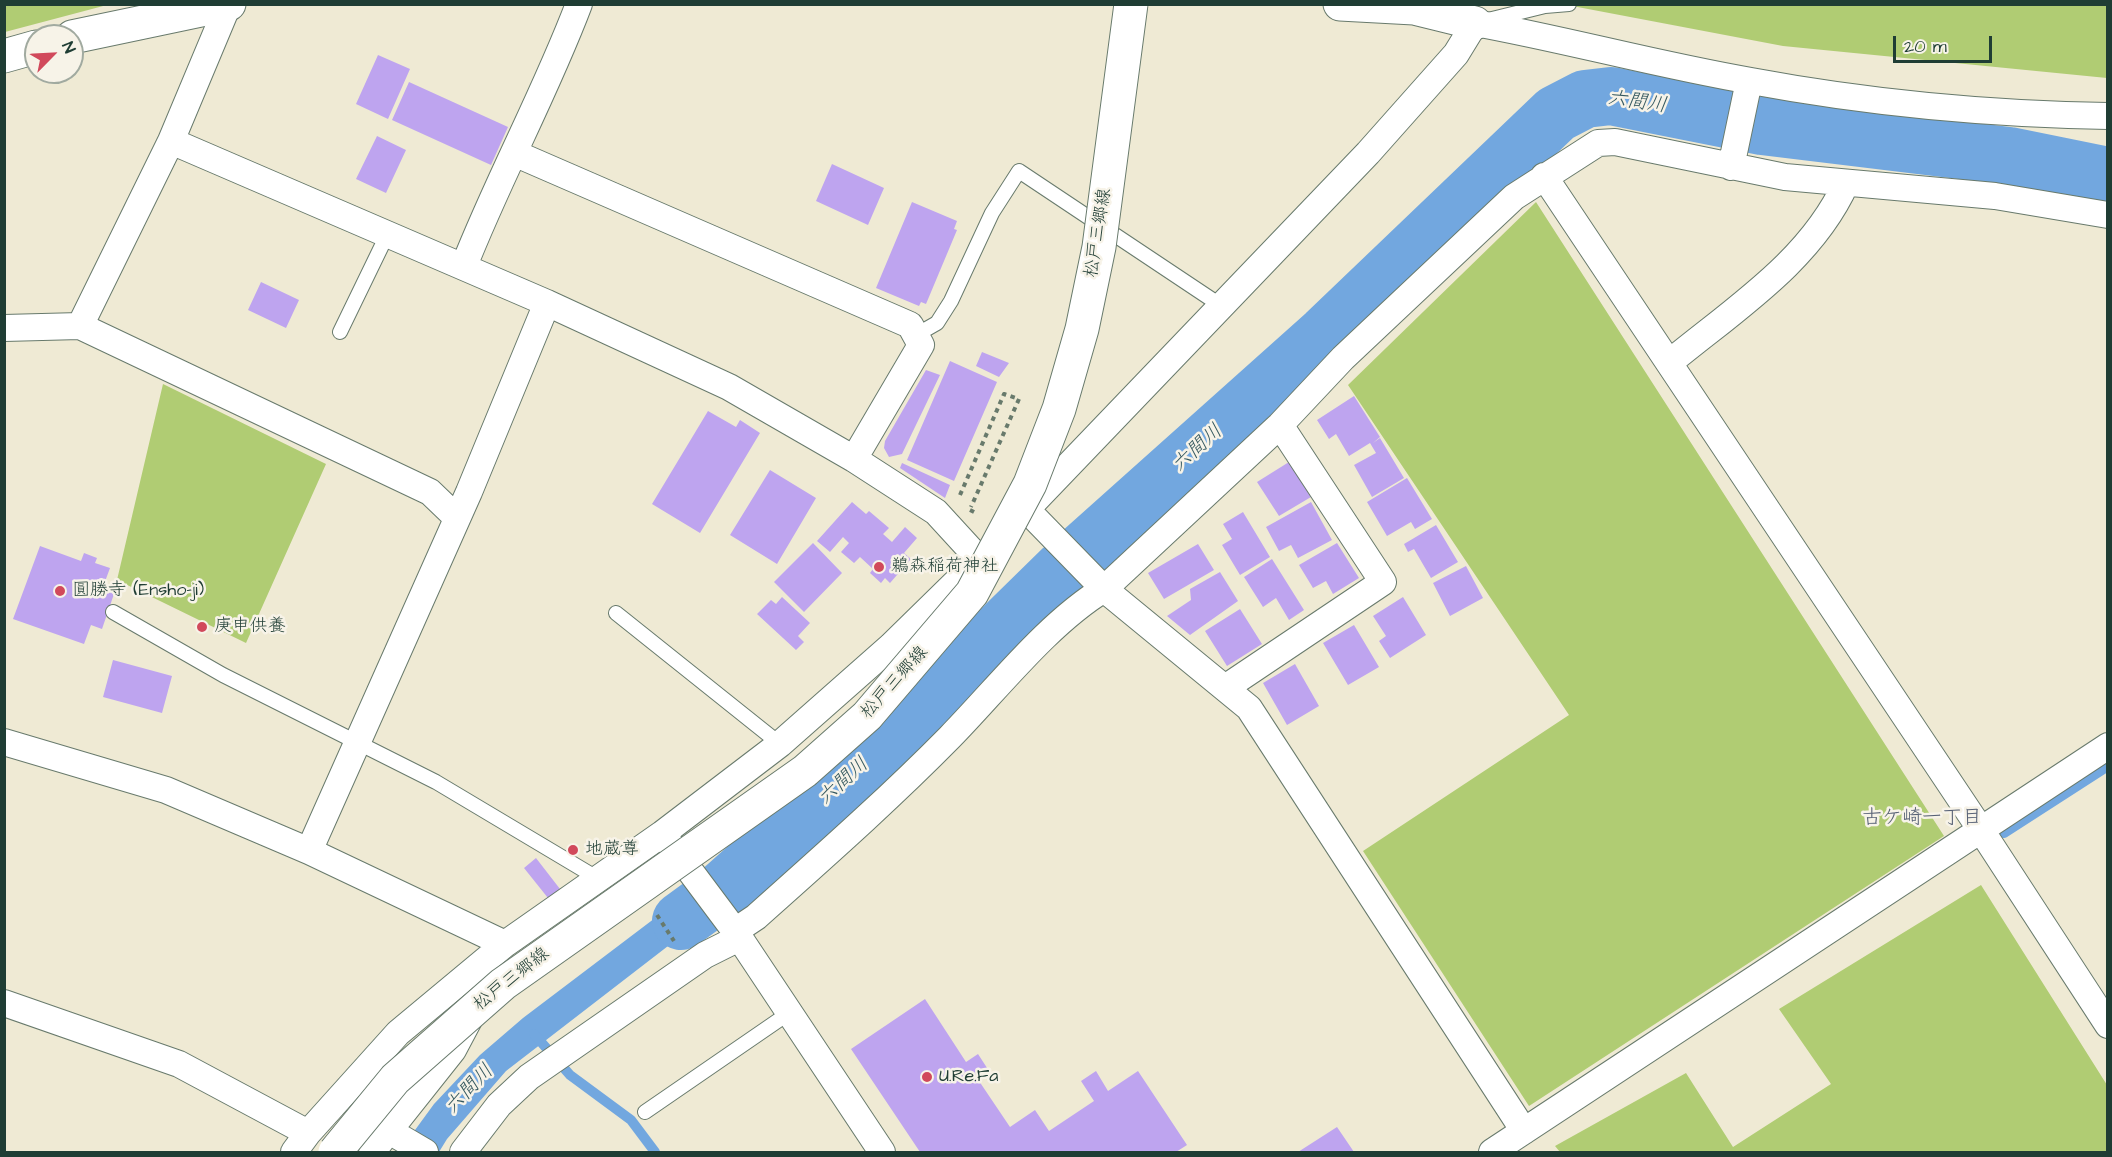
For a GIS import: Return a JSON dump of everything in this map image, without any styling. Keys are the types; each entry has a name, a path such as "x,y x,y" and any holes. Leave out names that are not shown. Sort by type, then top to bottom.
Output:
{"main road":[{"name":"松戸三郷線","path":"334,1152 395,1079 503,984 805,771 867,716 972,593 1030,484 1059,409 1082,329 1099,247 1131,4"},
{"path":"1340,4 1414,8 1475,23"},
{"path":"84,35 228,5"},
{"path":"4,56 24,50"}],"street":[{"path":"464,266 489,204 561,51 579,4"},
{"path":"80,326 171,141 228,5"},
{"path":"4,1003 179,1064 301,1143 398,1033 505,944 662,834 780,744 891,646 980,560 1034,518 1223,307 1368,153 1456,54 1475,23 1560,38 1749,81 1920,105 2011,113 2108,116"},
{"path":"1731,167 1749,81"},
{"path":"171,141 464,266 729,387 854,459 936,512 980,560"},
{"path":"463,1152 500,1105 554,1060 737,935 883,804 1049,633 1280,425 1343,358 1514,197 1598,143 1615,142 1785,177 1995,196 2108,215"},
{"path":"514,153 909,325 921,345 854,459"},
{"path":"1544,176 1982,830 2108,1025"},
{"path":"1669,363 1797,257 1837,203 1846,183"},
{"path":"309,851 469,492 547,303"},
{"path":"4,328 80,326 430,492 456,517"},
{"path":"1225,688 1383,582 1280,425"},
{"path":"1034,518 1099,586 1249,708 1525,1140"},
{"path":"4,742 166,790 309,851 505,944"},
{"path":"1492,1152 1525,1140 2108,746"},
{"path":"662,834 737,935 882,1152"},
{"path":"372,1152 453,1050 468,1027 483,963"},
{"path":"340,1097 387,1131 425,1152"}],"lane":[{"path":"1475,23 1545,6 1569,4"},
{"path":"916,335 937,323 951,301 992,213 1019,171 1223,307"},
{"path":"340,332 388,233"},
{"path":"113,612 223,675 436,782 597,878"},
{"path":"616,613 780,744"},
{"path":"645,1112 789,1013"}],"path":[{"path":"955,505 1004,394 1019,399 970,510"},
{"path":"651,906 676,945"}],"green space":[{"path":"5,4 107,4 35,24 24,24 24,27 5,32"},
{"path":"1567,5 2107,5 2107,78 1783,46"},
{"path":"1536,202 1944,836 1529,1106 1363,851 1569,715 1348,385"},
{"path":"163,384 326,464 246,643 117,580"},
{"path":"1981,885 2107,1085 2107,1152 1560,1152 1555,1146 1686,1073 1733,1147 1831,1084 1779,1009"}],"water":[{"path":"733,859 751,882 506,1071 447,1139 439,1152 399,1152 434,1104 480,1055 523,1018"}],"building":[{"path":"378,55 410,69 388,119 356,104"},
{"path":"409,82 508,127 491,165 392,120"},
{"path":"377,136 406,150 386,193 356,179"},
{"path":"832,164 884,188 868,225 816,201"},
{"path":"912,202 957,221 954,229 957,230 926,304 921,302 919,306 876,288"},
{"path":"261,282 299,300 286,328 248,310"},
{"path":"982,352 1009,363 999,377 976,366"},
{"path":"950,361 997,382 954,481 907,460"},
{"path":"926,370 940,375 902,454 889,457 884,448 885,441"},
{"path":"1354,396 1380,437 1373,443 1380,438 1404,478 1372,497 1354,465 1376,453 1370,443 1349,456 1336,434 1329,439 1317,420"},
{"path":"708,411 736,427 740,420 760,433 700,533 652,504"},
{"path":"1289,462 1311,497 1279,516 1257,482"},
{"path":"902,463 950,485 945,498 900,468"},
{"path":"770,470 816,498 777,564 730,535"},
{"path":"1407,478 1432,519 1415,529 1411,522 1387,536 1367,502"},
{"path":"852,502 866,514 869,511 889,528 883,534 892,542 905,527 917,538 904,553 911,559 890,583 885,578 881,583 870,573 873,569 860,557 854,563 841,552 849,543 843,537 830,552 817,541"},
{"path":"1311,502 1332,540 1298,558 1291,545 1279,551 1266,527"},
{"path":"1243,512 1270,557 1240,575 1222,545 1232,539 1223,524"},
{"path":"1436,525 1458,562 1431,578 1414,549 1408,552 1404,544"},
{"path":"813,543 842,573 804,612 774,582"},
{"path":"1337,543 1359,578 1333,594 1326,581 1313,588 1299,565"},
{"path":"1198,544 1214,570 1164,599 1148,573"},
{"path":"40,546 81,561 84,553 97,558 95,563 110,568 103,587 115,591 102,629 91,625 84,644 13,619"},
{"path":"1272,559 1304,610 1289,620 1276,598 1263,607 1244,577"},
{"path":"1466,566 1483,598 1450,616 1433,583"},
{"path":"1220,572 1238,601 1190,635 1167,616 1191,600 1190,589"},
{"path":"782,597 810,623 798,636 804,642 796,650 757,614 771,600 776,604"},
{"path":"1403,597 1426,635 1390,658 1379,641 1386,636 1373,616"},
{"path":"1240,609 1262,644 1227,666 1205,631"},
{"path":"1354,625 1379,667 1348,685 1323,643"},
{"path":"113,660 172,676 162,713 103,697"},
{"path":"1295,664 1319,706 1287,725 1263,683"},
{"path":"536,858 560,889 548,898 524,868"},
{"name":"U.Re.Fa","path":"925,999 966,1062 978,1054 991,1074 979,1081 1010,1127 1035,1110 1049,1131 1094,1101 1081,1081 1096,1071 1108,1091 1138,1071 1187,1145 1176,1152 920,1152 851,1049"},
{"path":"1337,1127 1354,1152 1298,1152"}],"waterway":[{"name":"六間川","path":"681,921 718,894 865,763 1063,569 1326,334 1556,114 1585,99 1611,96 1762,126 2009,156 2108,176"},
{"path":"2004,833 2108,766"},
{"path":"534,1034 570,1075 631,1120 655,1152"}],"place":[{"name":"鵜森稲荷神社","path":"879,567"},
{"name":"圓勝寺 (Ensho-ji)","path":"60,591"},
{"name":"庚申供養","path":"202,627"},
{"name":"地蔵尊","path":"573,850"},
{"name":"U.Re.Fa","path":"927,1077"}],"district":[{"name":"古ケ崎一丁目","path":"1922,819"}]}
